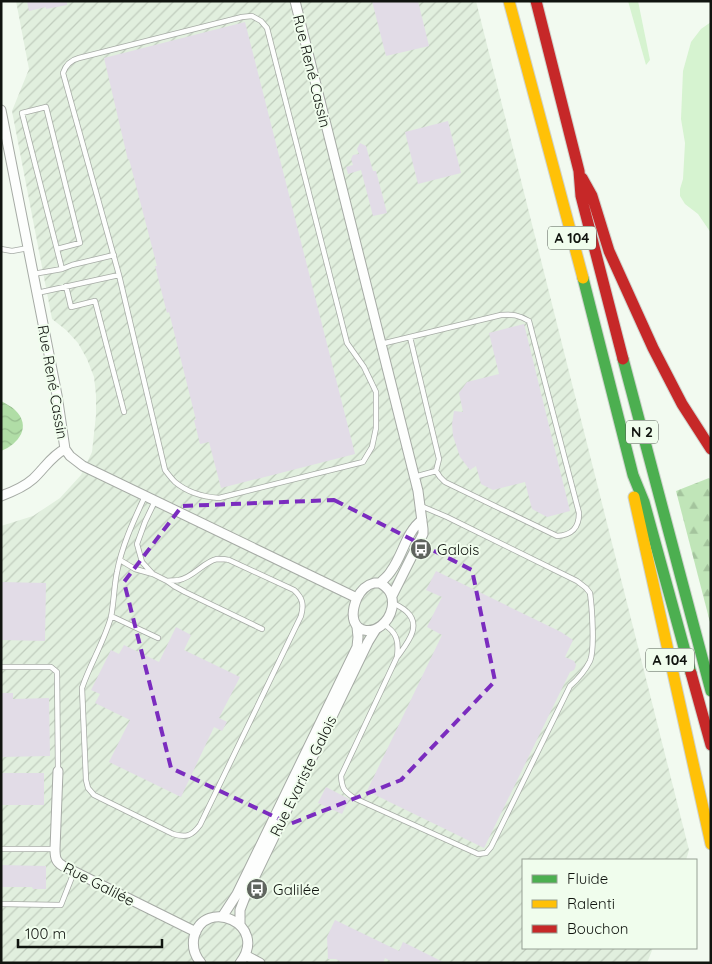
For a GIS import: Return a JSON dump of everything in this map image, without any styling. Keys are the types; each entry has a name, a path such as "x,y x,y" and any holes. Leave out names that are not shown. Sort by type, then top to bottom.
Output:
{"highway":[{"name":"A 104","path":"509,1 633,475 635,505 711,844"},
{"name":"A 104","path":"536,1 579,171 592,196 608,251 652,348 682,404 711,448"},
{"name":"N 2","path":"579,171 581,196 711,691"},
{"path":"633,475 644,502 711,745"}],"street":[{"name":"Rue René Cassin","path":"295,1 414,477 421,506 422,520"},
{"name":"Rue René Cassin","path":"1,110 57,394 65,449 70,456 83,466 357,598"},
{"path":"1,496 27,483 40,472 53,456 65,449"},
{"path":"357,598 364,588 380,583 390,574 415,524 422,520"},
{"name":"Rue Evariste Galois","path":"240,925 240,910 244,897 368,642 391,611 392,599 423,534 422,520"},
{"path":"380,583 390,590 392,599"},
{"name":"Rue Evariste Galois","path":"222,917 237,894 357,647 357,627 352,614 357,598"},
{"path":"357,627 370,631 379,627"},
{"name":"Rue Galilée","path":"58,771 57,861 74,872 196,932"},
{"path":"197,961 193,946 196,932 200,925 207,920 214,917 222,917 235,921 245,931 247,947 242,959 260,963"}],"lane":[{"path":"252,16 261,21 267,28 347,343 364,367 376,392 376,428 372,447 363,462 219,498 204,497 176,483 164,470 119,275 63,73 65,66 72,60 252,16"},
{"path":"57,249 80,243 46,107 22,113 62,270"},
{"path":"1,249 12,251 28,248"},
{"path":"33,274 62,270 72,265 114,255"},
{"path":"37,292 119,275"},
{"path":"66,286 71,306 95,301 124,412"},
{"path":"381,344 501,315 513,314 529,321 579,514 574,530 566,535 557,536 446,482 440,477 436,471 439,459 410,337"},
{"path":"414,477 436,471"},
{"path":"145,496 120,560 111,616 104,638 82,688 86,780 88,788 94,795 180,836 195,832 200,825 303,609 299,594 294,590 229,560 218,559 200,567 193,574 180,580 167,581"},
{"path":"153,574 142,562 137,544 155,501"},
{"path":"392,599 412,618 414,626 411,637 397,657 341,776 341,785 345,792 354,798 478,854 486,853 491,848 570,686 581,676 591,660 590,593 577,581 421,506"},
{"path":"120,560 135,568 153,574 185,592 262,629"},
{"path":"111,616 158,638"},
{"path":"379,627 392,629 398,647 397,657"},
{"path":"1,667 51,666 57,672 58,771"},
{"path":"1,849 56,849"},
{"path":"1,904 61,905 74,872"}],"highlighted area":[{"path":"334,500 472,570 495,681 401,780 290,824 171,768 124,582 182,506"}],"shaded area":[{"path":"16,1 476,1 689,850 686,859 522,859 522,949 653,949 647,963 1,963 1,526 33,516 60,498 81,475 92,452 96,415 94,377 87,359 78,343 52,319 12,111 29,69"},
{"path":"628,1 638,1 650,60 646,65"},
{"path":"711,22 711,233 698,214 685,204 680,196 680,189 683,179 685,143 681,119 683,71 691,42 701,29"}],"green space":[{"path":"709,478 711,480 711,626 676,491"}],"water":[{"path":"1,401 20,416 23,428 18,439 1,451"}],"building":[{"path":"27,1 67,1 67,5 29,11"},
{"path":"372,1 418,1 429,46 386,56"},
{"path":"245,22 355,454 221,488 209,442 200,444 194,420 196,420 128,160 104,58"},
{"path":"448,121 461,173 418,184 405,132"},
{"path":"360,143 366,146 373,171 376,171 387,213 373,216 361,170 348,174 346,167 353,165 351,159 353,155 359,154 357,149"},
{"path":"524,324 570,511 547,517 532,509 525,482 493,490 481,484 476,466 470,470 460,457 453,436 454,411 463,412 459,393 467,382 499,374 489,333"},
{"path":"436,571 561,632 573,640 565,657 574,661 575,668 570,672 484,848 367,791 442,635 427,627 442,597 426,590"},
{"path":"1,582 46,583 45,641 1,640"},
{"path":"176,627 191,635 184,650 240,677 219,718 227,722 222,731 214,727 181,797 109,762 130,720 95,703 100,694 91,690 111,650 119,654 124,645 159,662"},
{"path":"1,693 13,693 13,699 49,698 50,756 1,757"},
{"path":"1,773 44,773 44,805 1,805"},
{"path":"326,787 349,799 342,814 318,803"},
{"path":"1,865 46,866 46,889 1,887"},
{"path":"335,920 399,951 403,942 445,963 394,963 385,958 383,963 343,963 336,959 328,959 327,937"}],"traffic: fast":[{"path":"583,278 633,475 644,502 691,673"},
{"path":"623,359 711,691"}],"traffic: slow":[{"path":"509,1 583,278"},
{"path":"634,497 711,844"}],"traffic: jam":[{"path":"536,1 579,171 581,196 623,359"},
{"path":"582,178 592,196 609,251 653,348 682,404 711,449"},
{"path":"691,673 711,745"}],"place":[{"name":"Galois","path":"421,549"},
{"name":"Galilée","path":"257,889"}]}
